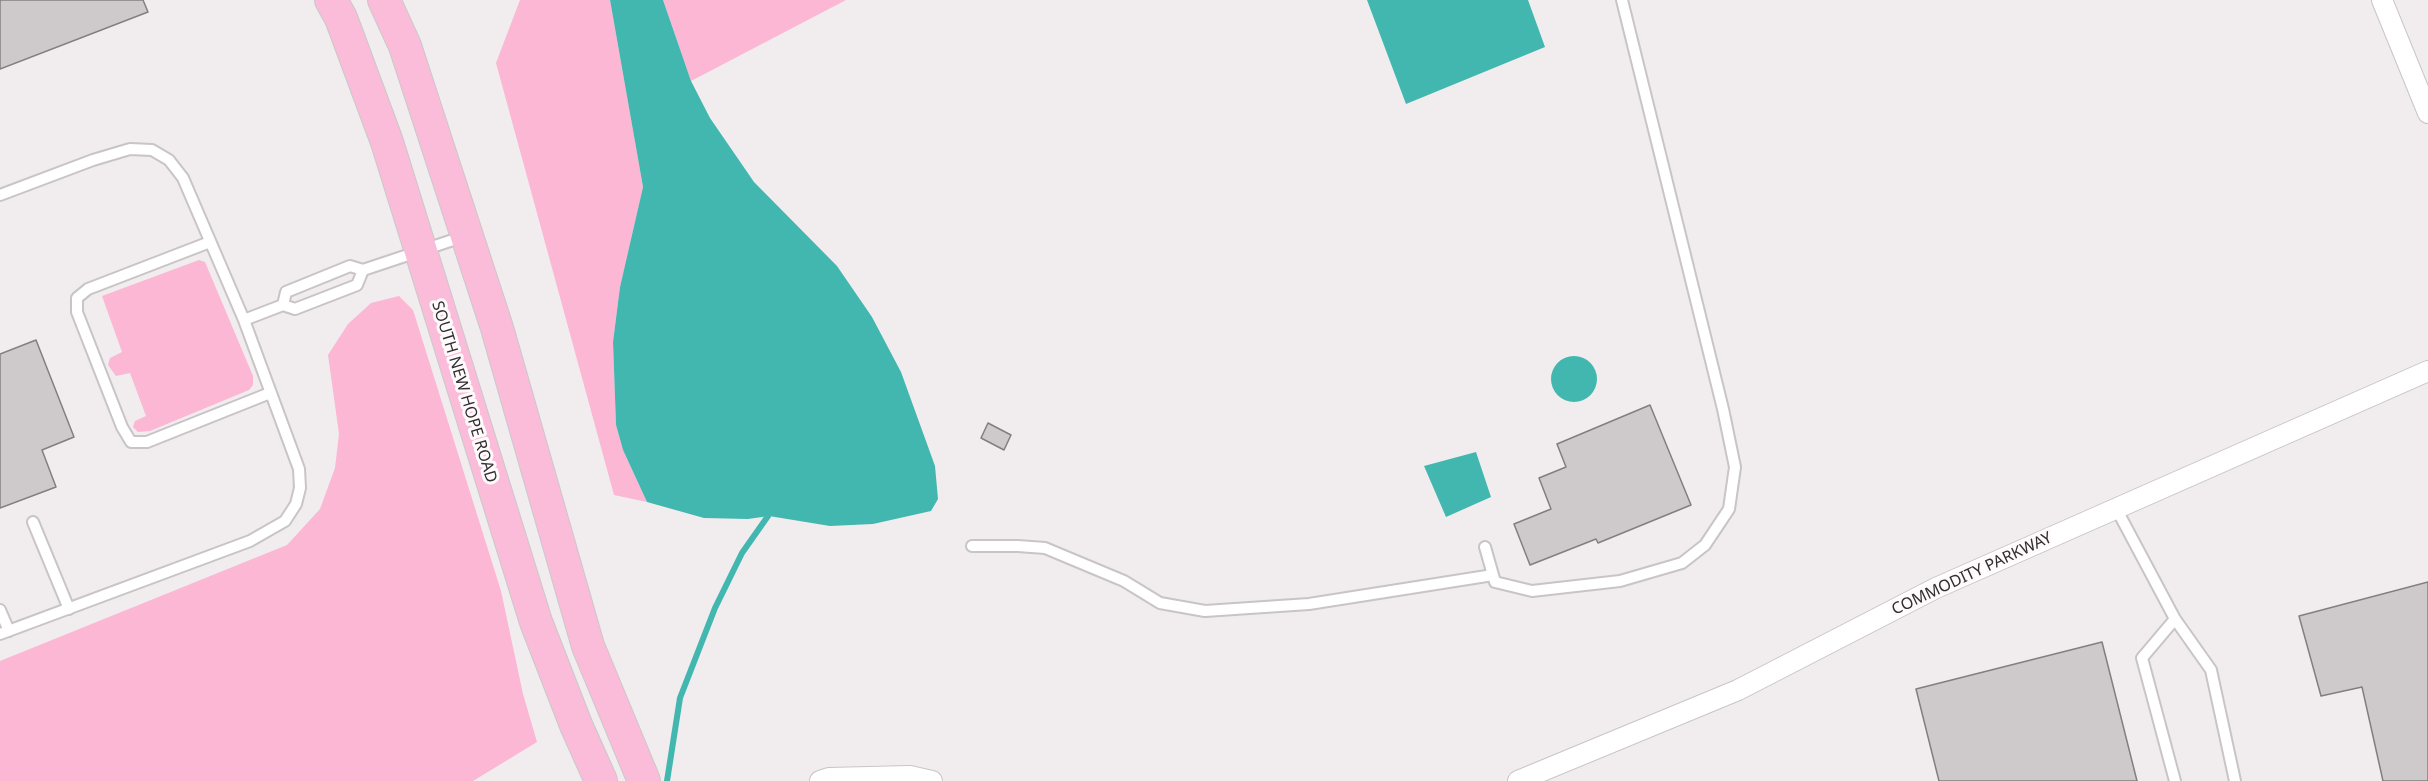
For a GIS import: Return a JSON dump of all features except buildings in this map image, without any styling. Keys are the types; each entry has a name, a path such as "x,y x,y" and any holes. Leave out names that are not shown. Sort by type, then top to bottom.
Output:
{"main road":[{"name":"SOUTH NEW HOPE ROAD","path":"332,0 341,18 387,142 536,622 576,725 602,781"},
{"path":"384,0 405,46 497,328 588,646 644,781"}],"street":[{"path":"2382,0 2428,113"},
{"name":"COMMODITY PARKWAY","path":"1518,781 1738,690 1936,588 2428,371"},
{"path":"820,781 829,778 910,776 932,781"}],"lane":[{"path":"1485,546 1495,582 1532,591 1631,578 1682,563 1705,545 1730,509 1735,467 1723,409 1622,0"},
{"path":"0,195 130,149 152,150 169,160 183,178 244,320 299,469 300,488 297,504 285,521 250,541 4,632 0,610"},
{"path":"283,305 286,292 350,266 363,270 467,235"},
{"path":"210,242 88,290 78,298 77,312 122,427 131,442 147,442 270,393"},
{"path":"244,320 283,305 295,309 357,285 363,270"},
{"path":"2117,510 2175,619 2211,670 2235,781"},
{"path":"33,522 69,609"},
{"path":"972,546 1045,548 1124,581 1160,603 1205,610 1309,604 1493,575"},
{"path":"2175,619 2142,658 2175,781"}],"shaded area":[{"path":"520,0 610,0 643,187 620,287 613,342 616,425 623,450 647,502 614,495 496,63"},
{"path":"663,0 846,0 691,81"},
{"path":"199,260 205,262 253,376 253,385 249,390 150,431 138,432 133,427 135,421 146,416 130,373 116,376 108,365 110,358 122,352 102,296"},
{"path":"399,296 413,310 501,591 523,694 537,742 473,781 0,781 0,661 287,545 320,509 335,468 339,434 328,355 348,324 371,303"}],"water":[{"path":"610,0 663,0 691,81 710,118 754,182 837,266 872,317 901,372 935,466 938,499 931,511 873,524 830,526 769,516 748,519 704,518 647,502 623,450 616,425 613,342 620,287 643,187"},
{"path":"1367,0 1528,0 1545,47 1406,104"},
{"path":"1579,356 1591,362 1596,370 1596,388 1591,396 1583,401 1569,402 1561,399 1554,392 1551,374 1554,366 1561,359"},
{"path":"1476,452 1491,497 1446,517 1424,466"}],"waterway":[{"path":"667,781 680,698 715,608 742,553 768,516"}]}
